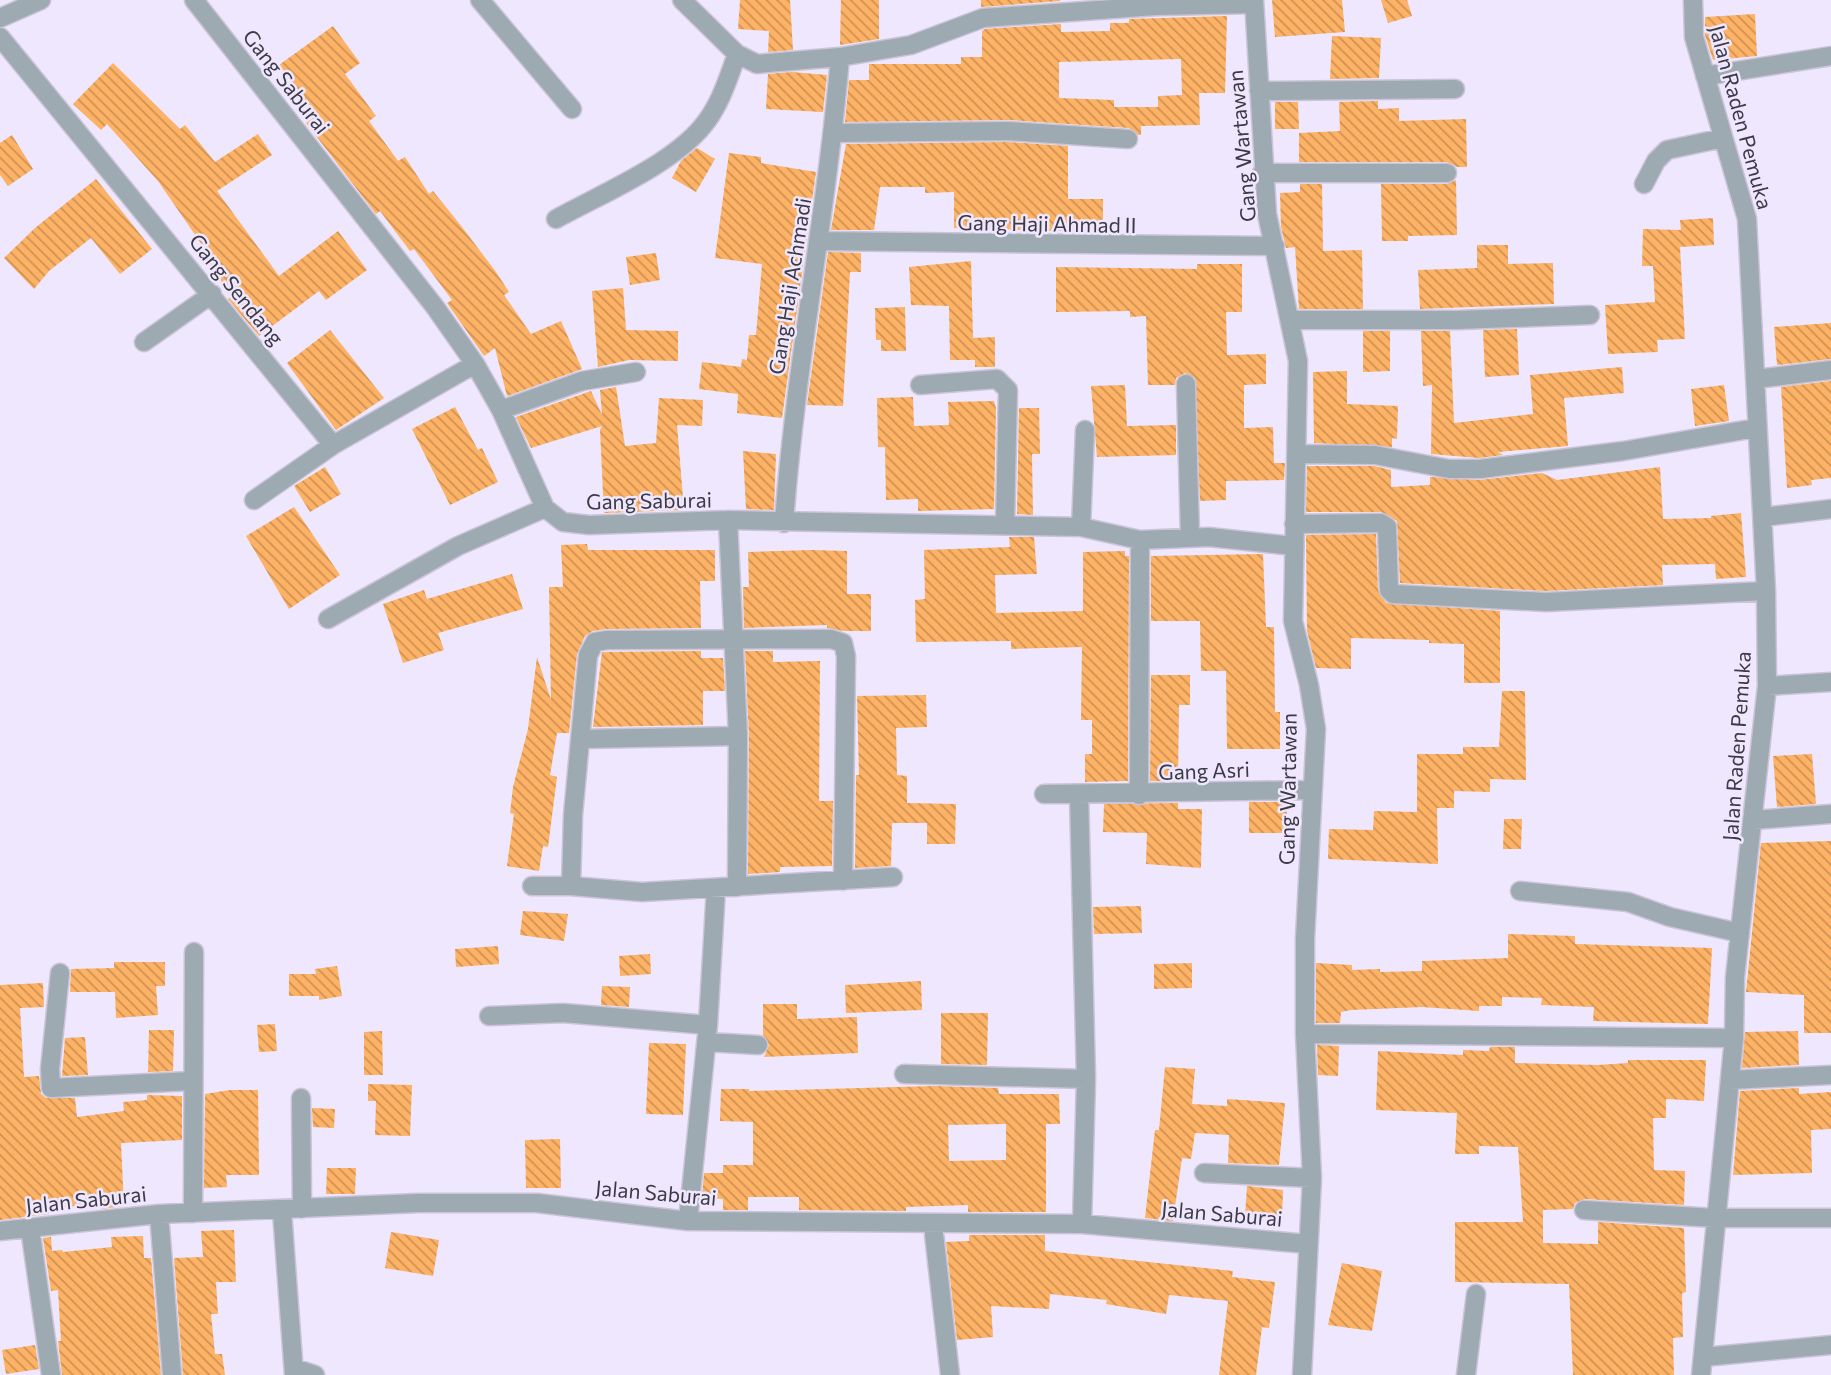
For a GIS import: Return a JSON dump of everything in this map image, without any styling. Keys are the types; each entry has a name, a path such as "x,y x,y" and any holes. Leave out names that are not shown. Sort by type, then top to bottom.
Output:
{"street":[{"path":"0,18 41,0"},
{"name":"Gang Saburai","path":"194,0 412,275 475,364 501,410 545,508 556,518 571,524 728,520 1082,527 1140,540 1190,537 1293,546"},
{"path":"480,0 572,109"},
{"path":"682,0 737,54 757,64 840,57 911,45 983,18 1254,2"},
{"name":"Jalan Raden Pemuka","path":"1693,0 1694,37 1747,219 1756,379 1756,428 1763,517 1767,686 1735,977 1734,1038 1703,1366"},
{"name":"Gang Wartawan","path":"1254,2 1262,173 1298,361 1293,621 1309,685 1315,729 1305,939 1305,1034 1312,1178 1302,1375"},
{"name":"Gang Sendang","path":"0,37 333,445"},
{"path":"556,219 656,163 702,128 721,96 737,54"},
{"path":"1705,76 1831,56"},
{"name":"Gang Haji Achmadi","path":"784,523 791,425 834,133 840,57"},
{"path":"1259,91 1455,89"},
{"path":"834,133 1008,131 1128,139"},
{"path":"1644,184 1656,161 1667,150 1723,138"},
{"path":"1262,173 1447,173"},
{"name":"Gang Haji Ahmad II","path":"818,241 1275,247"},
{"path":"144,342 212,294"},
{"path":"1290,320 1458,320 1590,315"},
{"path":"254,500 333,445 475,364"},
{"path":"1756,379 1831,370"},
{"path":"501,410 582,381 636,372"},
{"path":"919,385 997,379 1008,390 1005,525"},
{"path":"1186,384 1190,537"},
{"path":"1296,454 1375,454 1437,468 1480,469 1623,451 1756,428"},
{"path":"1082,527 1085,430"},
{"path":"328,619 458,546 545,508"},
{"path":"1763,517 1831,509"},
{"path":"728,520 738,736 737,887"},
{"path":"1294,524 1381,523 1387,527 1389,590 1393,594 1546,602 1766,590"},
{"path":"1139,795 1140,540"},
{"path":"570,886 573,815 588,655 595,642 831,639 846,647 843,881"},
{"path":"1767,686 1831,682"},
{"path":"582,738 738,736"},
{"name":"Gang Asri","path":"1044,794 1139,795 1312,790"},
{"path":"1079,794 1086,1079 1082,1224"},
{"path":"1754,820 1831,814"},
{"path":"533,886 642,892 893,877"},
{"path":"688,1221 708,1033 716,888"},
{"path":"1520,891 1628,902 1670,917 1740,933"},
{"path":"193,1213 191,1081 194,952"},
{"path":"60,973 50,1069 51,1088 191,1081"},
{"path":"489,1016 563,1013 708,1033 758,1045"},
{"path":"1305,1034 1734,1038"},
{"path":"904,1074 1086,1079"},
{"path":"1730,1080 1831,1074"},
{"path":"301,1098 302,1209"},
{"path":"1204,1173 1312,1178"},
{"name":"Jalan Saburai","path":"0,1231 159,1214 282,1211 418,1202 537,1203 688,1221 933,1225 1082,1224 1308,1244"},
{"path":"1584,1210 1715,1218 1831,1218"},
{"path":"282,1211 294,1372 314,1375"},
{"path":"159,1214 172,1375"},
{"path":"933,1225 950,1375"},
{"path":"30,1228 51,1375"},
{"path":"1466,1375 1476,1294"},
{"path":"1703,1366 1831,1345"}],"building":[{"path":"740,0 790,0 793,50 768,52 769,31 738,29"},
{"path":"841,0 879,0 879,39 840,45"},
{"path":"981,0 1060,0 1060,1 981,7"},
{"path":"1272,0 1342,0 1345,32 1275,37"},
{"path":"1381,0 1407,0 1412,16 1388,23"},
{"path":"1755,14 1757,56 1713,60 1705,35 1705,17"},
{"path":"1227,16 1225,93 1199,93 1200,125 1141,126 1141,135 1138,135 1129,128 1009,120 845,122 849,80 869,80 869,64 961,64 961,57 982,57 982,31 985,29 1061,24 1061,32 1110,31 1110,23 1129,23 1129,19","holes":["1181,59 1182,95 1158,96 1158,107 1114,107 1114,100 1059,98 1059,62"]},
{"path":"333,26 360,63 345,74 376,116 369,121 398,161 405,157 429,194 433,191 462,227 509,292 504,295 531,334 561,321 582,369 507,396 495,348 484,356 447,303 452,300 414,249 410,251 380,211 376,214 306,123 316,116 279,65"},
{"path":"1332,36 1381,38 1379,78 1330,79"},
{"path":"113,63 180,129 185,125 215,162 258,134 272,155 217,191 279,276 338,231 367,270 326,300 319,291 259,336 228,299 232,296 204,258 209,255 158,181 107,124 101,130 73,104"},
{"path":"792,72 827,75 823,112 766,109 768,74"},
{"path":"1378,101 1378,109 1399,108 1399,121 1466,119 1467,167 1457,167 1447,162 1299,162 1299,133 1340,131 1339,102"},
{"path":"1275,102 1298,102 1299,129 1275,129"},
{"path":"12,135 33,169 8,186 0,175 0,143"},
{"path":"1008,142 1068,146 1068,199 1103,199 1103,232 954,228 954,192 925,193 925,187 880,187 874,230 831,230 846,144"},
{"path":"697,148 715,159 696,192 672,178 681,161"},
{"path":"729,153 761,157 761,163 816,172 782,418 737,413 738,394 699,389 702,362 741,367 742,359 747,360 749,335 756,335 762,264 715,258"},
{"path":"96,179 152,249 120,274 91,238 49,271 34,289 4,258 35,228"},
{"path":"1456,180 1457,235 1408,236 1408,241 1382,241 1381,184 1447,184"},
{"path":"1300,184 1322,184 1323,251 1362,250 1363,309 1299,309 1295,247 1286,248 1281,227 1280,193 1300,192"},
{"path":"1713,218 1714,245 1680,247 1685,339 1657,340 1658,352 1608,354 1605,305 1655,302 1653,266 1642,266 1643,229 1681,230 1680,220"},
{"path":"1477,245 1508,245 1508,264 1553,263 1554,304 1420,309 1418,270 1477,268"},
{"path":"828,252 861,253 861,272 850,272 843,406 807,405"},
{"path":"656,253 660,280 630,285 626,257"},
{"path":"971,261 973,338 995,337 995,367 975,367 975,360 950,360 949,306 911,305 909,267"},
{"path":"1197,264 1242,264 1242,312 1226,312 1227,355 1266,354 1266,384 1244,385 1244,428 1273,427 1274,463 1285,463 1284,480 1226,481 1226,500 1200,501 1195,378 1185,373 1176,378 1175,385 1148,385 1146,316 1130,317 1130,311 1056,312 1056,267 1197,269"},
{"path":"623,288 626,330 678,331 678,361 629,360 598,367 592,291"},
{"path":"905,307 906,351 881,351 881,340 876,340 875,308"},
{"path":"1831,323 1831,359 1777,365 1774,327"},
{"path":"1517,329 1519,375 1485,377 1483,330"},
{"path":"330,330 384,398 336,430 287,363"},
{"path":"1363,331 1390,331 1390,371 1363,372"},
{"path":"1421,331 1450,331 1454,423 1533,414 1530,375 1622,367 1624,393 1564,398 1568,446 1498,452 1503,455 1479,458 1431,454 1432,385 1423,386"},
{"path":"1347,371 1347,404 1398,406 1397,439 1392,438 1392,447 1314,443 1313,372"},
{"path":"1831,381 1831,478 1811,480 1812,485 1787,488 1781,387"},
{"path":"1125,385 1127,426 1176,425 1176,455 1097,457 1091,386"},
{"path":"1724,385 1729,421 1695,426 1691,389"},
{"path":"616,387 625,446 656,443 659,398 703,400 702,426 677,425 684,510 604,513 602,426 531,448 516,417 591,391 602,415 600,390"},
{"path":"913,397 914,426 949,425 948,402 994,401 994,509 918,511 918,499 886,500 885,447 878,447 877,398"},
{"path":"455,407 478,450 482,448 498,482 450,505 412,429"},
{"path":"1019,408 1039,408 1040,454 1032,454 1033,515 1017,514"},
{"path":"743,451 776,454 774,510 746,509"},
{"path":"1307,466 1374,466 1391,470 1391,487 1430,485 1430,477 1480,480 1542,473 1557,480 1660,467 1663,519 1711,518 1741,513 1746,577 1716,579 1715,564 1662,565 1663,585 1546,591 1400,583 1397,521 1381,512 1306,512"},
{"path":"325,467 341,494 310,512 294,486"},
{"path":"294,507 340,575 289,609 246,536"},
{"path":"1376,534 1378,590 1386,603 1500,611 1500,683 1464,683 1464,644 1429,643 1429,640 1351,638 1351,669 1316,668 1307,631 1306,535"},
{"path":"1009,537 1034,537 1037,574 995,575 996,613 1083,611 1083,552 1125,551 1125,556 1129,556 1128,781 1085,782 1085,754 1092,754 1092,720 1081,720 1082,647 1011,649 1011,641 916,642 915,600 925,599 924,550 1010,547"},
{"path":"587,544 588,550 715,550 715,581 700,581 701,628 607,629 593,631 585,636 577,654 569,733 557,733 550,775 557,777 548,847 543,846 539,871 507,866 514,814 510,813 513,787 528,729 537,657 551,700 549,587 563,587 561,545"},
{"path":"847,551 847,594 871,594 871,631 844,631 827,628 827,625 744,628 743,587 749,587 748,552"},
{"path":"1263,554 1266,627 1274,627 1275,712 1280,712 1280,749 1227,749 1226,671 1201,671 1200,621 1151,621 1151,556"},
{"path":"512,574 523,609 438,633 444,650 403,663 383,604 424,590 427,599"},
{"path":"701,651 701,658 723,658 725,691 703,691 703,725 593,727 602,652"},
{"path":"745,651 773,651 773,662 820,661 819,801 833,801 832,866 780,867 780,872 748,874 749,735"},
{"path":"1151,675 1190,675 1190,705 1179,705 1178,781 1150,781"},
{"path":"1502,691 1525,691 1526,780 1490,779 1490,792 1454,791 1454,808 1437,808 1438,864 1328,859 1329,829 1373,830 1374,811 1417,812 1417,754 1463,754 1463,747 1499,747"},
{"path":"926,695 927,727 896,728 897,775 907,776 907,803 956,804 955,844 927,844 927,823 892,823 891,866 855,868 856,775 859,775 857,696"},
{"path":"1812,754 1816,804 1777,807 1773,756"},
{"path":"1249,802 1287,802 1287,833 1249,833"},
{"path":"1178,803 1178,809 1202,809 1201,868 1146,864 1147,833 1103,832 1104,804"},
{"path":"1504,819 1522,819 1521,849 1503,849"},
{"path":"1831,841 1831,1033 1804,1033 1804,995 1746,992 1761,843"},
{"path":"1141,906 1142,933 1094,934 1093,907"},
{"path":"523,911 568,914 564,941 520,935"},
{"path":"1508,934 1575,936 1575,944 1712,948 1708,1024 1593,1021 1594,1007 1541,1005 1542,998 1502,997 1502,1006 1479,1006 1479,1011 1422,1007 1351,1010 1341,1012 1340,1023 1316,1023 1316,963 1352,965 1352,970 1422,971 1422,961 1508,958"},
{"path":"498,946 499,964 456,967 455,949"},
{"path":"650,954 651,974 620,976 619,956"},
{"path":"114,962 165,962 165,986 156,986 158,1015 116,1018 115,992 70,992 71,969 114,968"},
{"path":"1192,963 1192,988 1154,989 1154,964"},
{"path":"337,966 342,996 319,1000 319,996 289,996 289,974 316,974 315,969"},
{"path":"921,981 922,1010 846,1013 845,985"},
{"path":"43,983 44,1007 20,1008 24,1077 39,1076 41,1094 46,1098 75,1098 77,1117 124,1111 123,1102 147,1100 147,1095 182,1096 182,1140 121,1143 124,1206 101,1209 101,1203 49,1209 49,1214 0,1220 0,985"},
{"path":"602,986 630,987 629,1007 601,1005"},
{"path":"763,1004 797,1004 797,1019 857,1017 858,1053 764,1057 769,1045 763,1035"},
{"path":"941,1013 988,1013 987,1065 941,1064"},
{"path":"275,1024 277,1051 259,1052 257,1025"},
{"path":"149,1030 174,1030 173,1071 148,1072"},
{"path":"382,1031 383,1075 364,1075 364,1032"},
{"path":"1798,1031 1799,1065 1742,1068 1745,1032"},
{"path":"85,1037 88,1075 62,1076 65,1038"},
{"path":"649,1043 686,1044 683,1115 646,1114"},
{"path":"1317,1045 1339,1046 1338,1076 1318,1075"},
{"path":"1490,1047 1515,1047 1515,1063 1598,1065 1628,1063 1628,1060 1706,1060 1704,1101 1666,1099 1666,1118 1653,1118 1654,1170 1685,1171 1684,1205 1585,1199 1575,1203 1573,1209 1543,1210 1543,1243 1598,1244 1598,1222 1684,1228 1686,1292 1682,1293 1683,1337 1673,1338 1674,1375 1573,1375 1569,1284 1455,1282 1455,1222 1523,1222 1518,1147 1479,1146 1479,1154 1455,1154 1457,1113 1376,1110 1378,1051 1463,1055 1463,1050 1489,1051"},
{"path":"1165,1067 1195,1069 1192,1104 1227,1106 1227,1099 1285,1103 1279,1165 1228,1163 1229,1135 1195,1133 1191,1159 1182,1158 1173,1221 1145,1218 1155,1130 1159,1130"},
{"path":"368,1084 412,1085 410,1136 375,1135 376,1101 368,1101"},
{"path":"933,1086 998,1088 999,1094 1059,1094 1060,1124 1046,1124 1046,1212 968,1212 968,1205 906,1207 906,1211 799,1210 799,1197 748,1197 748,1210 723,1210 723,1199 702,1198 704,1173 723,1173 723,1165 753,1165 753,1122 720,1121 721,1089 749,1091","holes":["1006,1124 1006,1160 949,1161 948,1125"]},
{"path":"1799,1088 1799,1094 1831,1092 1831,1129 1811,1130 1812,1173 1733,1175 1740,1091"},
{"path":"230,1090 258,1090 259,1175 226,1175 227,1187 204,1188 205,1094"},
{"path":"312,1108 335,1109 334,1128 313,1127"},
{"path":"560,1139 561,1188 526,1188 525,1140"},
{"path":"327,1168 356,1168 355,1194 326,1194"},
{"path":"1247,1186 1283,1190 1282,1218 1245,1216"},
{"path":"234,1230 236,1282 216,1282 218,1314 211,1314 215,1354 222,1354 225,1375 183,1375 174,1258 203,1257 201,1231"},
{"path":"391,1232 439,1240 433,1276 385,1268"},
{"path":"969,1235 1045,1235 1045,1251 1233,1271 1232,1277 1275,1282 1269,1328 1262,1327 1256,1375 1219,1375 1228,1301 1169,1295 1166,1314 1106,1304 1107,1300 1050,1294 1049,1309 991,1306 993,1337 957,1340 946,1242 969,1241"},
{"path":"143,1236 144,1258 151,1258 161,1375 62,1375 58,1341 61,1341 58,1290 51,1291 43,1238 51,1237 52,1251 63,1252 112,1247 111,1237"},
{"path":"1342,1263 1382,1271 1372,1331 1328,1325"},
{"path":"35,1345 39,1369 6,1374 2,1350"}]}
